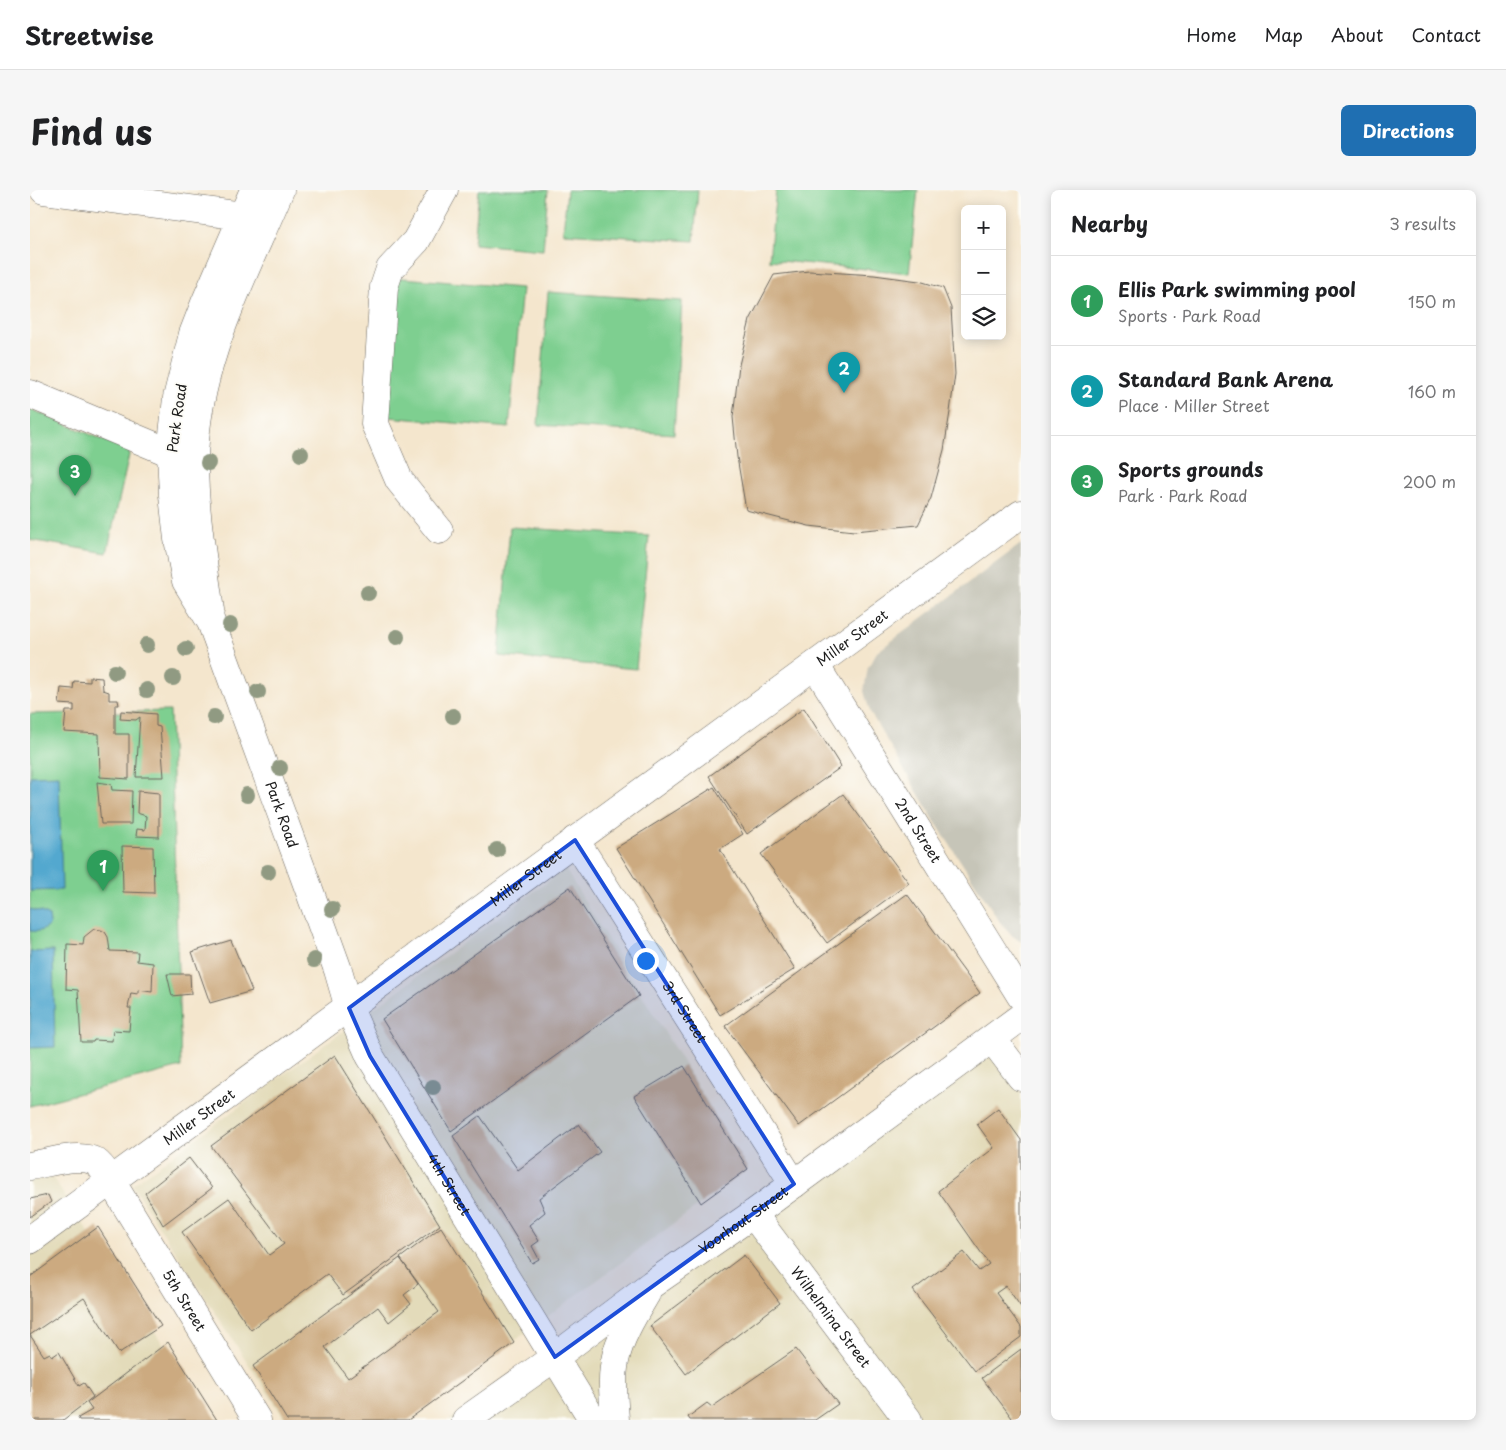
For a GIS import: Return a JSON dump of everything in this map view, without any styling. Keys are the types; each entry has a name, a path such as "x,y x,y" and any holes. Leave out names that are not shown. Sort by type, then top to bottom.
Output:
{"street":[{"path":"44,190 254,219"},
{"path":"254,190 254,219"},
{"path":"254,219 280,190"},
{"path":"439,530 399,480 374,424 384,287 390,269 416,241 444,190"},
{"name":"Park Road","path":"254,219 221,262 193,334 177,398 171,453 175,512 186,580 211,622 308,884 349,1008"},
{"name":"Park Road","path":"211,622 195,504 194,458 198,418 204,383 254,219"},
{"path":"30,394 171,453"},
{"name":"Miller Street","path":"30,1240 1021,514"},
{"name":"2nd Street","path":"815,665 1021,996"},
{"name":"3rd Street","path":"575,840 794,1184"},
{"name":"4th Street","path":"349,1008 370,1056 594,1420"},
{"name":"Voorhout Street","path":"466,1420 652,1284 753,1214 1021,1017"},
{"path":"992,1039 1021,1077"},
{"name":"5th Street","path":"30,1166 75,1158 95,1161 111,1181 257,1420"},
{"name":"Wilhelmina Street","path":"753,1214 908,1420"},
{"path":"614,1420 613,1388 615,1360 629,1322 652,1284"}],"highlighted area":[{"path":"575,840 794,1184 555,1357 370,1056 349,1008"}],"shaded area":[{"path":"1021,544 1021,942 1010,934 1000,922 934,820 870,712 864,691 868,667 877,652"},
{"path":"565,869 748,1169 407,1420 285,1420 132,1185"},
{"path":"992,1039 1021,1077 1021,1420 449,1420"},
{"path":"52,1177 214,1420 30,1420 30,1180"}],"green space":[{"path":"479,190 548,190 543,250 474,244"},
{"path":"567,190 698,190 694,241 563,233"},
{"path":"776,190 918,190 909,273 769,260"},
{"path":"391,277 522,288 509,428 377,416"},
{"path":"548,292 682,301 674,434 538,425"},
{"path":"30,409 130,451 107,553 30,540"},
{"path":"510,527 649,536 636,669 499,656"},
{"path":"170,711 181,1067 30,1106 30,714"}],"water":[{"path":"59,775 62,890 30,891 30,776"},
{"path":"30,909 49,916 50,924 41,930 30,931"},
{"path":"53,951 55,1047 30,1048 30,952"}],"building":[{"path":"809,271 874,275 919,281 943,288 951,308 955,374 944,450 931,498 918,525 854,531 809,526 746,510 737,457 733,417 739,365 750,320 774,275"},
{"path":"90,677 102,678 103,690 109,692 109,700 118,700 119,705 115,705 115,734 129,734 129,779 100,777 99,734 64,732 66,711 74,711 74,705 59,704 61,688 73,689 74,681 90,682"},
{"path":"804,708 841,767 747,834 709,776"},
{"path":"121,711 156,714 156,726 160,727 164,777 136,777 140,717 136,720 120,719"},
{"path":"97,782 111,784 112,790 132,791 131,824 101,824"},
{"path":"714,787 743,834 720,849 795,969 720,1015 616,848"},
{"path":"138,791 159,793 159,837 136,836 137,829 145,830 146,816 137,813"},
{"path":"843,794 909,883 827,943 761,854"},
{"path":"122,846 153,847 154,893 123,892"},
{"path":"570,887 639,996 451,1131 382,1019"},
{"path":"907,894 980,993 799,1126 725,1026"},
{"path":"94,929 105,932 108,937 110,951 138,952 137,961 153,963 152,992 138,990 138,994 131,993 128,1008 131,1008 129,1031 113,1030 112,1041 94,1040 93,1042 81,1042 78,990 66,989 67,944 83,945 84,937"},
{"path":"231,940 252,991 210,1003 192,952"},
{"path":"167,974 190,974 191,994 172,996"},
{"path":"335,1055 440,1225 343,1295 327,1274 251,1330 182,1232 229,1198 269,1255 284,1244 211,1146"},
{"path":"684,1066 748,1169 701,1203 634,1096"},
{"path":"998,1108 1021,1140 1021,1307 1006,1286 996,1293 1021,1327 1021,1337 975,1371 913,1290 964,1252 979,1271 989,1264 938,1191 994,1148 977,1124"},
{"path":"480,1116 518,1170 579,1124 600,1152 539,1198 545,1212 529,1225 539,1241 532,1246 539,1259 532,1263 453,1136"},
{"path":"189,1158 212,1188 163,1225 145,1193"},
{"path":"48,1195 51,1202 30,1217 30,1199"},
{"path":"98,1227 161,1326 119,1353 84,1298 30,1335 30,1277"},
{"path":"441,1227 514,1343 408,1420 287,1420 253,1366","holes":["400,1258 439,1312 348,1378 325,1347 378,1307 389,1322 411,1304 404,1295 418,1284"]},
{"path":"744,1255 780,1303 686,1374 650,1326"},
{"path":"30,1335 44,1356 50,1353 52,1357 59,1352 79,1386 84,1383 93,1397 63,1420 30,1420"},
{"path":"168,1342 217,1420 79,1420 78,1418 92,1410 87,1403"},
{"path":"796,1349 838,1404 815,1420 690,1420 688,1417 707,1403 712,1407"},
{"path":"1021,1349 1021,1420 1010,1420 1012,1418 982,1378"}],"place":[{"name":"Standard Bank Arena","path":"844,393"},
{"name":"Sports grounds","path":"75,496"},
{"name":"Ellis Park swimming pool","path":"103,891"}]}
